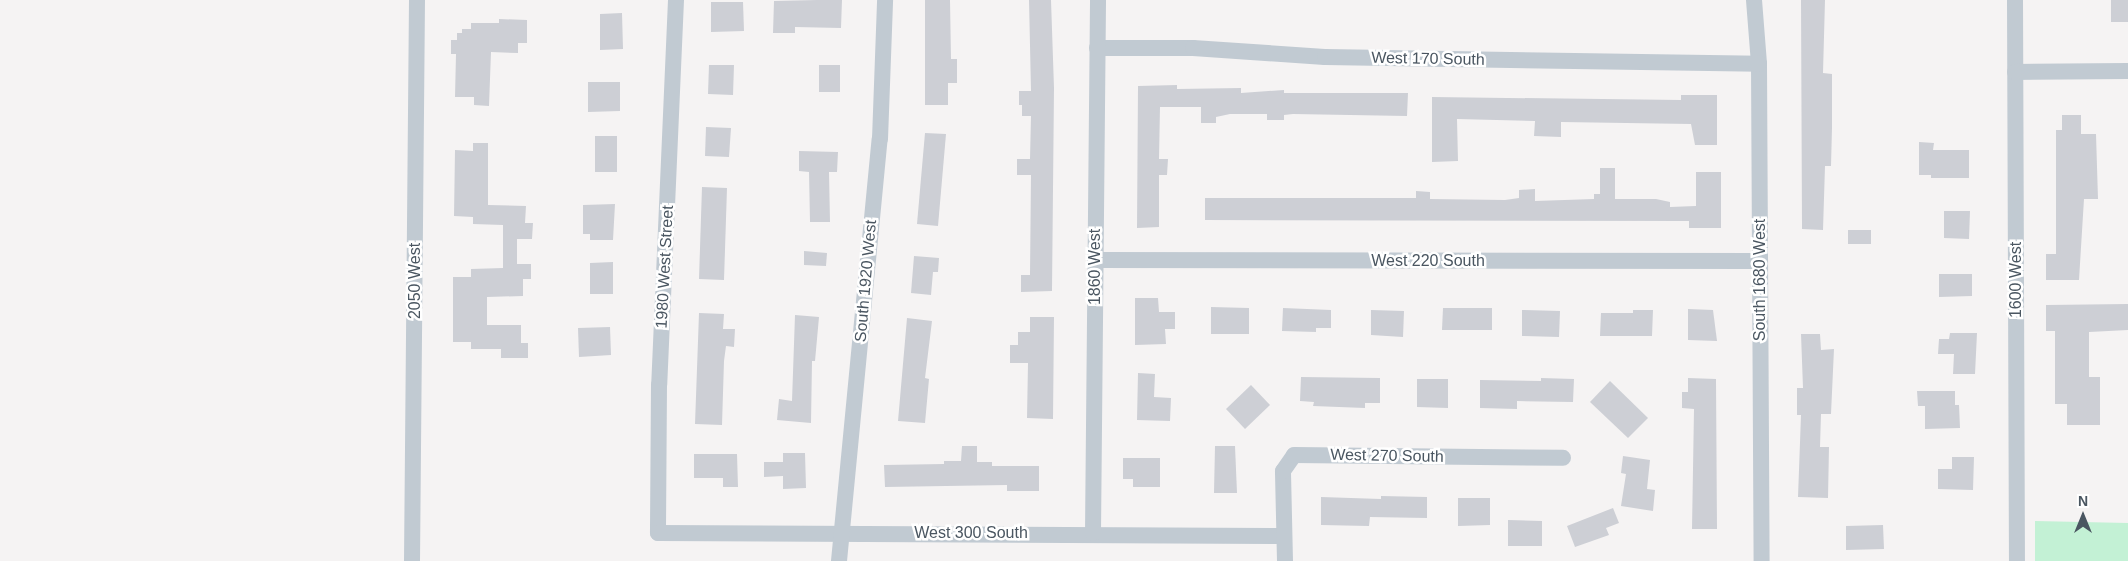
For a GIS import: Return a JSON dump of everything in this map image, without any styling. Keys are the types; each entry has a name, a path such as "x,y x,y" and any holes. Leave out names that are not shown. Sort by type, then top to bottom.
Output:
{"street":[{"name":"2050 West","path":"412,561 417,0"},
{"name":"1980 West Street","path":"658,533 659,385 676,0"},
{"name":"South 1920 West","path":"838,561 843,532 880,139 885,0"},
{"name":"1860 West","path":"1093,533 1098,0"},
{"name":"South 1680 West","path":"1754,0 1759,64 1762,561"},
{"name":"1600 West","path":"2015,0 2017,561"},
{"name":"West 170 South","path":"1098,48 1193,48 1325,57 1759,64"},
{"path":"2015,72 2128,71"},
{"name":"West 220 South","path":"1095,260 1760,261"},
{"name":"West 270 South","path":"1284,536 1283,471 1294,455 1563,458"},
{"name":"West 300 South","path":"658,533 1093,533 1284,536"},
{"path":"1284,536 1285,561"}],"green space":[{"path":"2035,521 2128,523 2128,561 2035,561"}],"building":[{"path":"842,0 841,28 795,27 795,33 773,33 774,1"},
{"path":"925,0 950,0 951,59 957,59 957,83 948,83 948,105 925,105"},
{"path":"1029,0 1051,0 1054,88 1052,291 1021,292 1021,275 1030,275 1031,175 1017,175 1017,159 1030,159 1031,116 1022,116 1022,105 1019,105 1019,91 1031,91"},
{"path":"1801,0 1825,0 1823,73 1832,74 1832,128 1831,166 1825,166 1823,230 1802,229"},
{"path":"2111,0 2128,0 2128,22 2111,22"},
{"path":"711,2 743,2 744,31 711,32"},
{"path":"622,13 623,49 600,50 600,14"},
{"path":"499,19 527,20 527,43 518,43 518,53 491,52 489,106 474,105 474,97 455,97 456,54 451,54 451,40 457,40 457,33 462,33 462,29 471,29 471,23 499,23"},
{"path":"709,65 734,65 733,95 708,94"},
{"path":"819,65 840,65 840,92 819,92"},
{"path":"588,82 620,82 620,111 588,112"},
{"path":"1177,85 1177,89 1241,88 1241,93 1284,90 1284,93 1408,93 1407,116 1293,114 1284,115 1284,120 1267,120 1267,114 1230,114 1216,117 1216,123 1201,123 1201,107 1160,107 1159,159 1168,159 1167,175 1159,175 1159,227 1137,228 1138,86"},
{"path":"1681,95 1717,95 1717,145 1695,145 1691,124 1561,122 1561,137 1534,136 1535,121 1457,119 1458,161 1432,162 1432,97 1681,100"},
{"path":"2062,115 2081,115 2081,134 2096,134 2098,199 2084,199 2079,280 2046,280 2046,254 2056,254 2056,130 2062,130"},
{"path":"706,127 731,128 729,157 705,156"},
{"path":"925,133 946,134 938,226 917,224"},
{"path":"595,136 617,136 617,172 595,172"},
{"path":"1919,142 1934,143 1933,150 1969,150 1969,178 1931,178 1931,175 1919,175"},
{"path":"473,143 488,143 488,205 526,206 525,223 533,223 532,239 517,239 517,264 531,264 531,279 523,279 523,296 487,297 487,325 521,325 521,343 528,343 528,358 501,358 501,349 471,349 471,342 453,342 453,277 471,277 471,269 503,268 503,225 473,224 473,217 454,216 455,150 473,151"},
{"path":"799,151 838,152 837,172 829,172 830,222 810,222 809,172 799,171"},
{"path":"1600,168 1615,168 1615,199 1656,199 1670,202 1670,207 1696,206 1696,172 1721,172 1721,228 1689,228 1689,221 1205,220 1205,198 1416,198 1416,191 1430,192 1430,199 1505,200 1519,198 1519,190 1535,189 1535,201 1594,199 1594,194 1600,194"},
{"path":"702,187 727,188 724,280 699,279"},
{"path":"615,204 613,240 590,240 590,234 583,234 583,205"},
{"path":"1944,211 1970,211 1969,239 1944,238"},
{"path":"1848,230 1871,230 1871,244 1848,244"},
{"path":"804,251 827,253 826,266 804,265"},
{"path":"914,256 939,258 938,272 933,272 931,295 911,293"},
{"path":"613,262 613,294 590,294 590,263"},
{"path":"1939,274 1972,274 1972,296 1939,297"},
{"path":"1135,298 1158,298 1159,312 1175,312 1175,329 1165,329 1166,344 1135,345"},
{"path":"2128,304 2128,330 2089,332 2089,377 2100,377 2100,425 2067,425 2067,404 2055,404 2055,331 2046,331 2046,305"},
{"path":"1211,307 1249,308 1249,334 1211,334"},
{"path":"1283,308 1331,310 1331,328 1316,328 1316,332 1282,331"},
{"path":"1443,308 1492,308 1492,330 1442,330"},
{"path":"1688,309 1713,310 1717,341 1688,340"},
{"path":"1371,310 1404,311 1403,337 1371,335"},
{"path":"1522,310 1560,311 1559,337 1522,336"},
{"path":"1633,310 1653,310 1652,336 1600,336 1601,313 1633,313"},
{"path":"699,313 724,314 723,329 735,329 734,347 726,346 722,425 695,424"},
{"path":"795,315 819,317 815,361 812,361 811,423 777,420 779,399 792,401"},
{"path":"1030,317 1054,317 1053,419 1027,418 1028,363 1010,363 1010,345 1018,345 1018,332 1030,332"},
{"path":"907,318 932,321 925,378 929,379 925,423 898,421"},
{"path":"610,327 611,355 579,357 578,328"},
{"path":"1950,333 1977,333 1975,374 1953,374 1954,354 1938,354 1939,339 1949,339"},
{"path":"1801,334 1820,334 1821,350 1834,349 1831,414 1821,414 1820,447 1829,447 1828,498 1798,497 1801,415 1797,415 1797,388 1803,388"},
{"path":"1138,373 1155,374 1154,397 1171,398 1170,421 1137,420"},
{"path":"1301,377 1380,378 1380,403 1365,403 1365,408 1313,406 1314,402 1300,401"},
{"path":"1541,378 1574,379 1573,402 1517,401 1517,409 1480,408 1480,380 1541,381"},
{"path":"1688,378 1716,379 1717,529 1692,529 1694,409 1682,408 1682,392 1688,392"},
{"path":"1417,379 1448,379 1448,408 1417,407"},
{"path":"1610,381 1648,418 1628,438 1590,402"},
{"path":"1251,385 1270,405 1245,429 1226,409"},
{"path":"1917,391 1955,391 1955,405 1959,405 1960,428 1925,429 1925,406 1918,406"},
{"path":"962,446 977,446 977,462 992,462 992,466 1039,466 1039,491 1007,491 1007,485 885,487 884,465 944,464 944,461 961,461"},
{"path":"1215,446 1235,446 1237,493 1214,493"},
{"path":"783,453 805,453 806,488 783,489 783,476 764,477 764,462 783,462"},
{"path":"694,454 737,454 738,487 723,487 723,478 694,478"},
{"path":"1623,456 1650,460 1647,489 1655,490 1653,511 1621,506 1626,474 1621,473"},
{"path":"1952,457 1974,457 1973,490 1938,489 1938,469 1952,469"},
{"path":"1123,458 1160,458 1160,487 1133,487 1133,479 1123,479"},
{"path":"1381,496 1427,497 1427,518 1370,517 1369,526 1321,525 1321,497 1381,499"},
{"path":"1458,498 1490,498 1490,525 1458,526"},
{"path":"1613,508 1619,523 1606,528 1609,535 1575,547 1567,526"},
{"path":"1508,520 1542,521 1542,546 1508,546"},
{"path":"1883,525 1884,549 1846,550 1846,526"}]}
